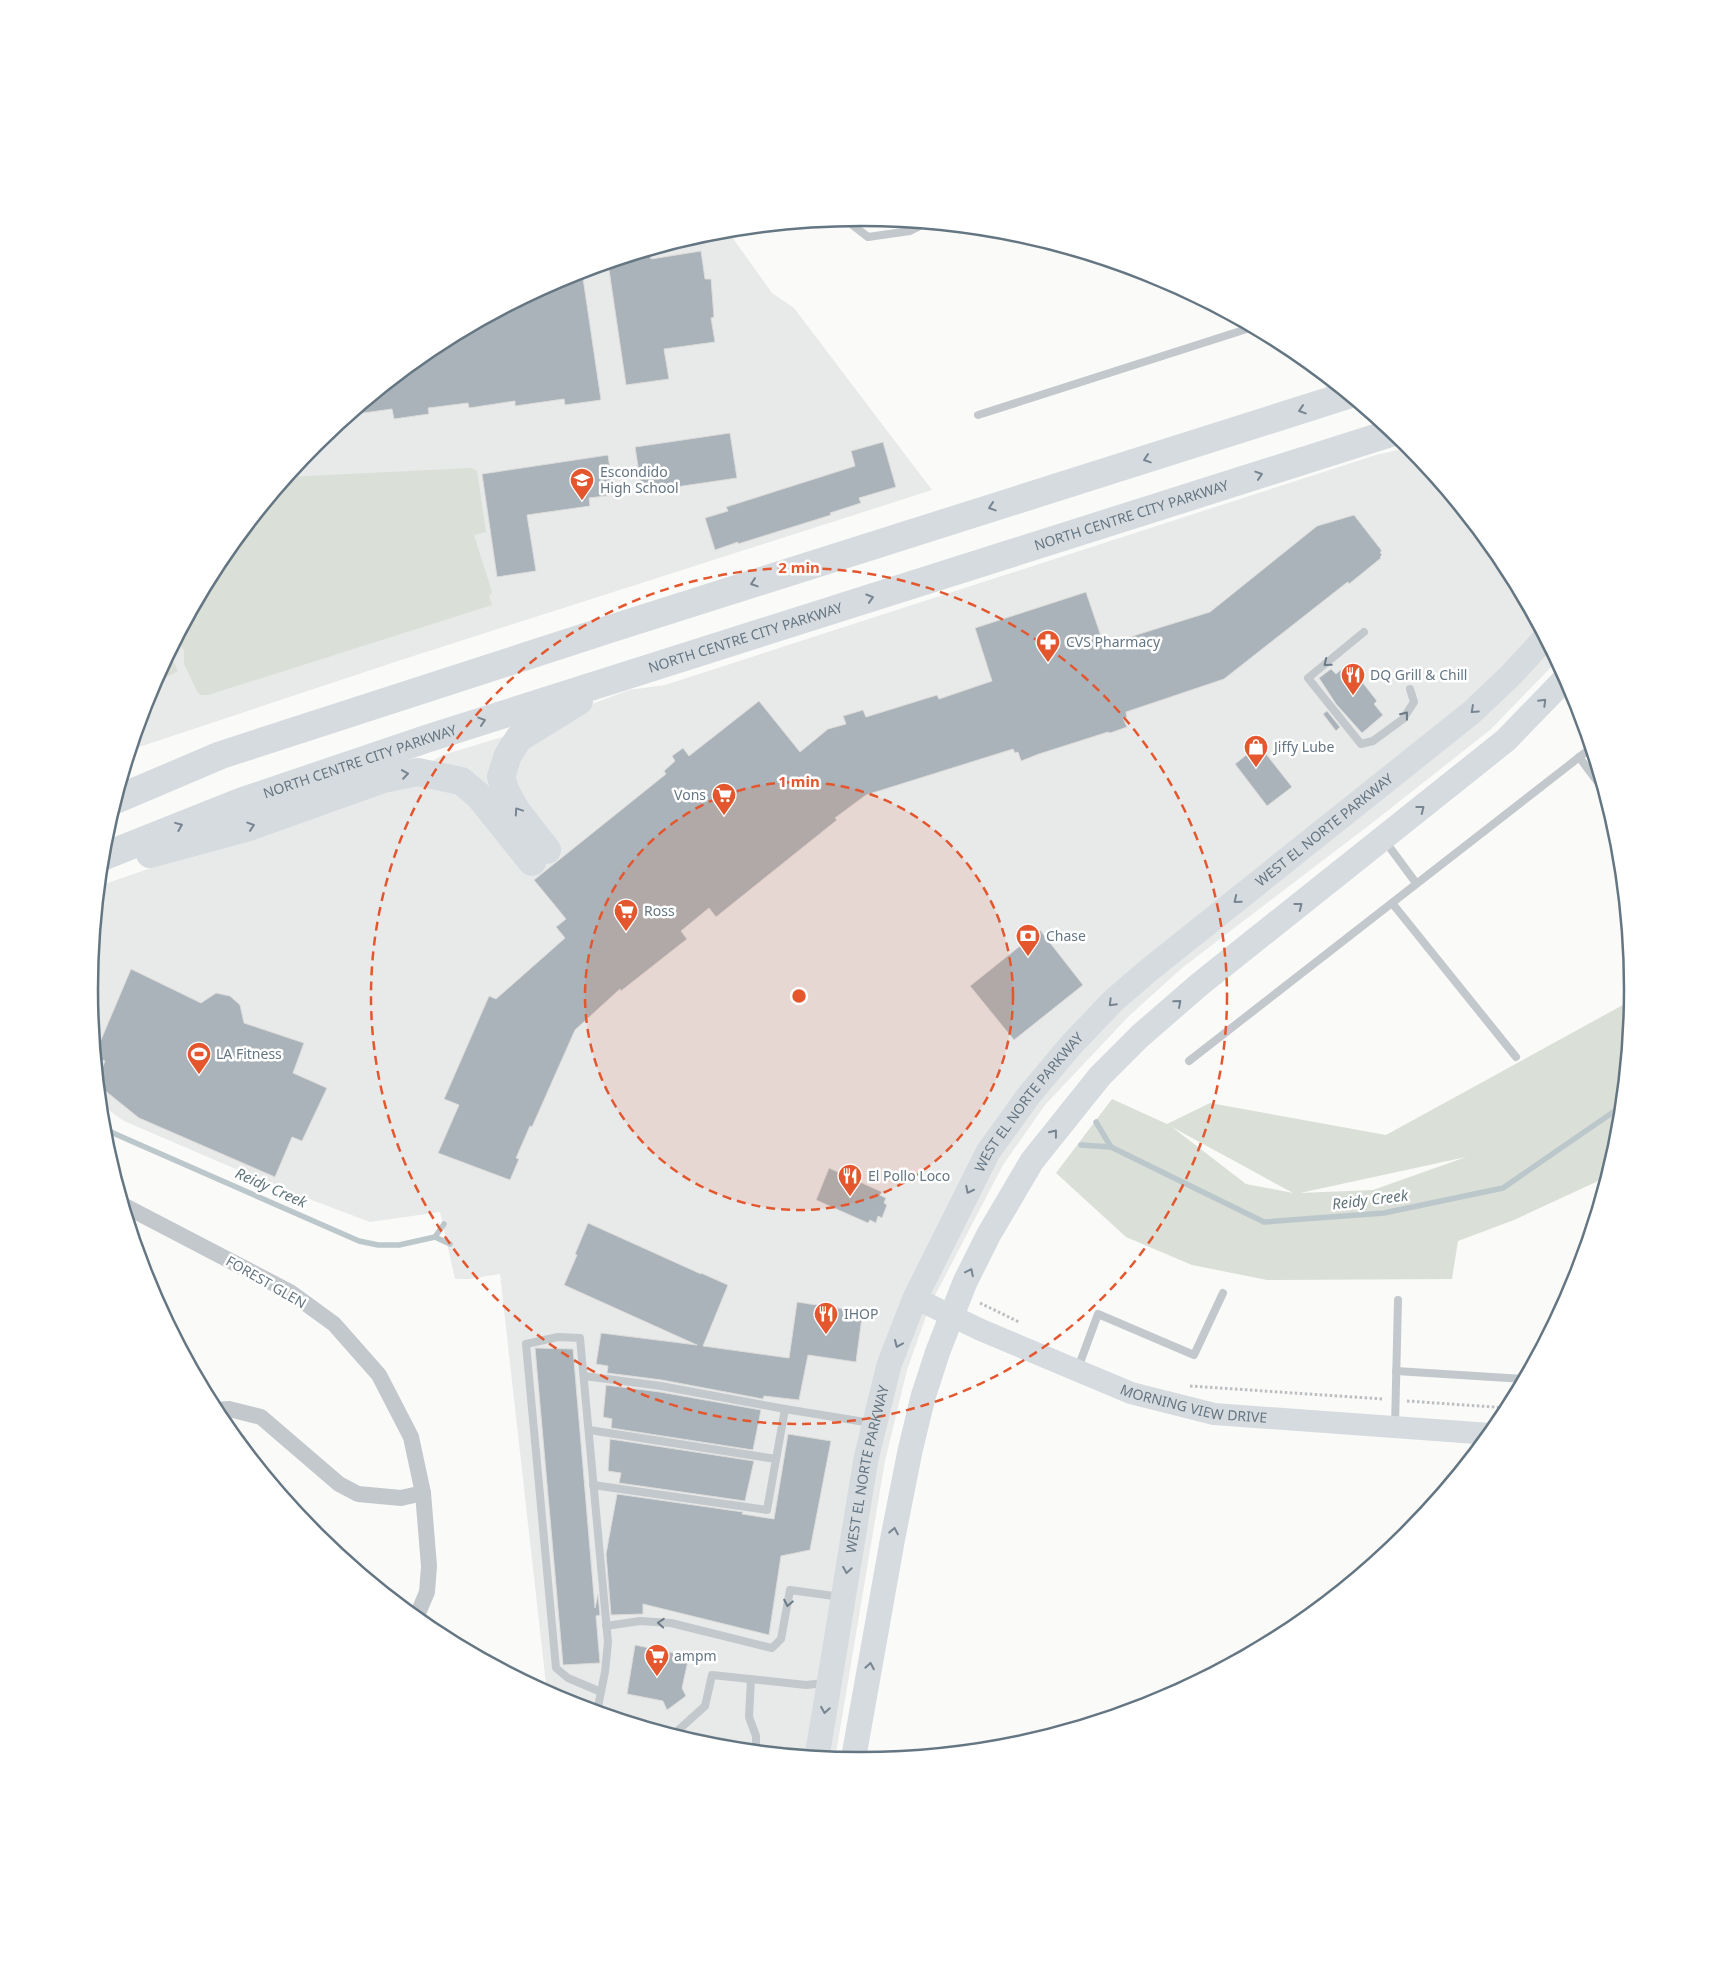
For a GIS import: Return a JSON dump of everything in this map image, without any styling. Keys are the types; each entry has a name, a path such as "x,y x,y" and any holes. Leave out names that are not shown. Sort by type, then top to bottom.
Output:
{"highway":[{"path":"123,797 221,755 632,622 1342,397"},
{"name":"NORTH CENTRE CITY PARKWAY","path":"110,855 240,802 617,678 1385,435"},
{"path":"109,858 143,856 249,826 383,779 418,772 461,781 479,796 539,856 506,792 502,777 508,755 519,738 617,678"}],"main road":[{"name":"WEST EL NORTE PARKWAY","path":"818,1751 866,1459 889,1365 915,1298 988,1152 1029,1095 1102,1013 1149,970 1472,712 1511,675 1541,642"},
{"path":"854,1752 910,1451 923,1397 965,1282 989,1234 1032,1161 1100,1076 1140,1036 1200,984 1506,740 1560,684"}],"street":[{"name":"FOREST GLEN","path":"131,1209 290,1292 334,1324 379,1375 411,1437 423,1493 429,1566 427,1592 419,1611"},
{"name":"MORNING VIEW DRIVE","path":"915,1298 951,1317 1131,1393 1214,1414 1482,1433"},
{"path":"224,1409 260,1417 339,1484 358,1494 401,1498 423,1493"}],"lane":[{"path":"855,226 868,237 910,231 917,228"},
{"path":"978,415 1245,329"},
{"path":"1364,632 1308,678 1361,744 1373,741 1403,719 1414,702 1410,689"},
{"path":"1189,1060 1586,752"},
{"path":"1579,757 1594,777"},
{"path":"1383,839 1416,884"},
{"path":"1392,903 1516,1056"},
{"path":"1078,1370 1098,1314 1194,1355 1223,1293"},
{"path":"1394,1427 1398,1300"},
{"path":"598,1705 601,1692 608,1642 580,1338 558,1337 526,1344 556,1668 568,1678 601,1692"},
{"path":"1396,1371 1517,1379"},
{"path":"584,1376 661,1386 785,1410 874,1424"},
{"path":"593,1485 767,1510 785,1410"},
{"path":"588,1430 776,1459"},
{"path":"606,1626 640,1621 671,1623 772,1648 781,1639 790,1590 843,1597"},
{"path":"679,1730 705,1706 712,1675 806,1685 829,1683"},
{"path":"751,1679 749,1717 756,1736 756,1745"}],"path":[{"path":"981,1304 1024,1325"},
{"path":"1184,1385 1499,1407"}],"shaded area":[{"name":"Escondido High School","path":"732,237 772,293 794,308 932,490 401,660 137,748 176,651 200,607 226,565 255,524 321,449 396,383 437,354 523,304 616,266 663,252"},
{"path":"1401,449 1467,524 1496,565 1522,607 1552,666 1490,730 1182,968 1128,1017 1045,1105 1003,1165 930,1305 907,1370 885,1461 836,1752 761,1746 712,1738 616,1712 546,1684 500,1274 469,1279 455,1279 440,1212 370,1222 280,1188 124,1121 107,1109 99,1039 98,989 99,939 105,884 390,785 443,755 509,735 629,690 665,685 1376,455"},
{"path":"471,468 477,471 486,532 474,535 492,592 489,596 492,605 208,695 201,695 198,693 184,664 184,651 180,644 226,565 255,524 296,477"},
{"path":"172,659 178,671 164,678"},
{"path":"1624,1005 1623,1039 1618,1089 1610,1138 1600,1179 1514,1220 1458,1241 1452,1279 1267,1280 1192,1265 1126,1237 1056,1173 1112,1099 1167,1124 1210,1103 1386,1135","holes":["1172,1127 1293,1193 1246,1184","1466,1157 1373,1190 1300,1193"]}],"building":[{"path":"701,251 705,279 711,279 714,317 711,318 715,342 664,349 669,379 626,385 609,269 651,256 651,259"},
{"path":"583,279 601,400 565,405 564,399 515,406 515,401 469,408 468,403 428,408 429,414 394,419 392,409 360,413 396,383 437,354 479,328 523,304"},
{"path":"730,433 737,478 642,492 635,447"},
{"path":"883,442 896,487 859,498 861,503 830,513 831,515 715,550 705,518 728,511 726,507 855,466 851,451"},
{"path":"608,455 614,495 589,498 590,506 527,515 536,571 497,577 482,474"},
{"path":"1354,515 1382,551 1380,552 1381,558 1224,679 1126,712 1127,717 1123,718 1127,727 1110,733 1108,732 1021,761 1018,752 1015,753 1013,749 866,795 835,818 837,820 716,917 709,908 681,931 687,939 621,991 620,989 575,1030 532,1127 530,1126 516,1158 519,1159 510,1180 438,1153 459,1105 444,1099 489,996 496,999 565,938 556,927 566,919 534,880 666,774 664,771 675,761 672,756 683,748 689,756 759,701 800,752 828,729 846,724 843,716 863,710 866,717 937,695 939,699 992,681 975,628 1086,592 1104,645 1210,612 1317,526"},
{"name":"DQ Grill & Chill","path":"1348,664 1377,701 1374,704 1383,715 1362,733 1336,704 1319,678 1331,669 1336,674"},
{"path":"1327,711 1340,727 1336,731 1323,714"},
{"path":"1259,745 1292,787 1267,806 1235,764"},
{"path":"1040,930 1083,985 1014,1040 970,986"},
{"name":"LA Fitness","path":"131,969 201,1003 216,993 230,996 240,1005 244,1023 304,1043 293,1073 327,1088 302,1141 292,1137 275,1177 139,1118 104,1090 102,1068 105,1061 101,1059 99,1043"},
{"name":"El Pollo Loco","path":"829,1168 882,1192 880,1195 886,1198 884,1203 887,1205 882,1218 878,1216 876,1223 870,1220 868,1223 816,1200"},
{"path":"588,1223 728,1285 703,1346 789,1358 797,1302 844,1309 843,1314 862,1317 856,1362 808,1355 799,1400 764,1396 763,1399 662,1380 607,1373 608,1366 596,1364 601,1333 697,1345 564,1285"},
{"path":"535,1348 573,1349 595,1608 598,1594 600,1615 596,1616 600,1663 563,1665"},
{"path":"606,1385 660,1392 761,1410 753,1450 611,1428 612,1419 603,1417"},
{"path":"788,1434 831,1441 810,1550 781,1556 769,1635 643,1604 643,1614 611,1615 606,1554 617,1494 743,1512 742,1514 774,1519"},
{"path":"610,1439 754,1461 745,1501 619,1483 621,1473 608,1471"},
{"path":"635,1645 689,1656 682,1688 686,1696 667,1710 663,1701 627,1694"}],"waterway":[{"name":"Reidy Creek","path":"1081,1145 1111,1147 1264,1222 1384,1213 1503,1188 1614,1111"},
{"name":"Reidy Creek","path":"1096,1122 1111,1147"},
{"name":"Reidy Creek","path":"111,1132 359,1241 378,1245 399,1245 435,1237 450,1244"},
{"name":"Reidy Creek","path":"435,1237 444,1224"}],"place":[{"name":"Escondido High School","path":"582,501"},
{"name":"CVS Pharmacy","path":"1048,663"},
{"name":"DQ Grill & Chill","path":"1353,696"},
{"name":"Jiffy Lube","path":"1256,768"},
{"name":"Vons","path":"724,816"},
{"name":"Ross","path":"626,932"},
{"name":"Chase","path":"1028,957"},
{"name":"LA Fitness","path":"199,1075"},
{"name":"El Pollo Loco","path":"850,1197"},
{"name":"IHOP","path":"826,1335"},
{"name":"ampm","path":"657,1677"}]}
